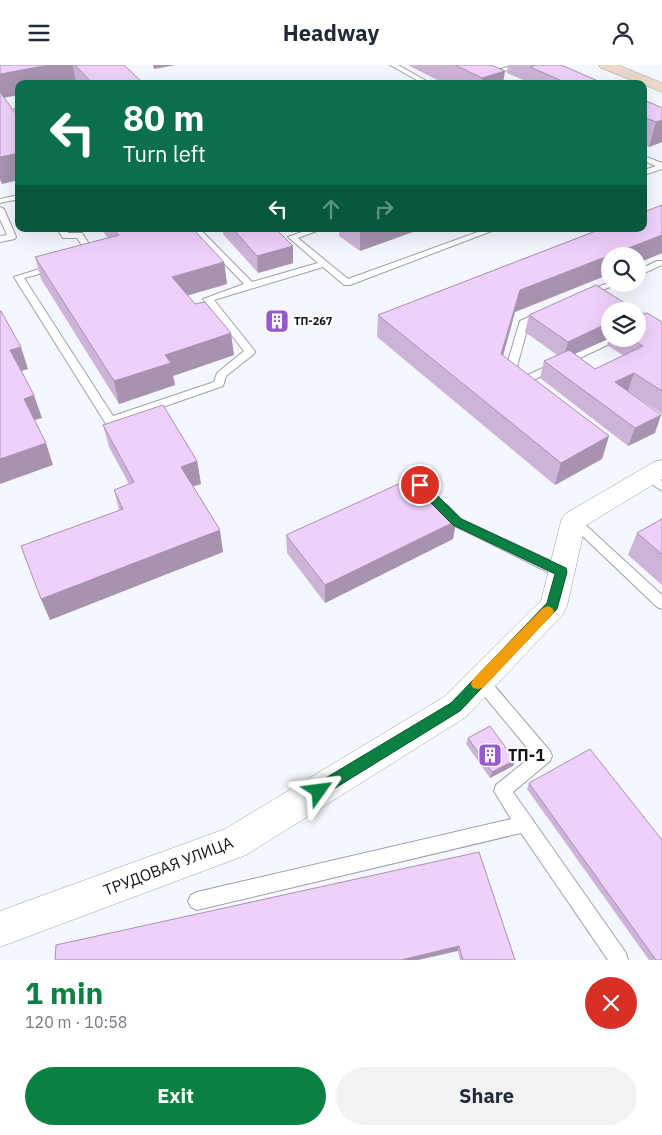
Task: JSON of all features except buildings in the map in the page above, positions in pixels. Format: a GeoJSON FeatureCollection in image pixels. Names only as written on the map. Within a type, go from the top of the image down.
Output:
{"type":"FeatureCollection","features":[{"type":"Feature","properties":{"kind":"main road"},"geometry":{"type":"LineString","coordinates":[[606,65],[643,80]]}},
{"type":"Feature","properties":{"kind":"main road"},"geometry":{"type":"LineString","coordinates":[[647,82],[662,88]]}},
{"type":"Feature","properties":{"kind":"street"},"geometry":{"type":"LineString","coordinates":[[574,521],[658,477]]}},
{"type":"Feature","properties":{"kind":"street","name":"ТРУДОВАЯ УЛИЦА"},"geometry":{"type":"LineString","coordinates":[[0,929],[234,843],[456,707],[553,606],[574,521]]}},
{"type":"Feature","properties":{"kind":"lane"},"geometry":{"type":"LineString","coordinates":[[393,65],[421,80]]}},
{"type":"Feature","properties":{"kind":"lane"},"geometry":{"type":"LineString","coordinates":[[476,77],[521,65]]}},
{"type":"Feature","properties":{"kind":"lane"},"geometry":{"type":"LineString","coordinates":[[647,160],[662,167]]}},
{"type":"Feature","properties":{"kind":"lane"},"geometry":{"type":"LineString","coordinates":[[647,172],[662,167]]}},
{"type":"Feature","properties":{"kind":"lane"},"geometry":{"type":"LineString","coordinates":[[0,201],[15,198]]}},
{"type":"Feature","properties":{"kind":"lane"},"geometry":{"type":"LineString","coordinates":[[0,209],[12,237],[0,239]]}},
{"type":"Feature","properties":{"kind":"lane"},"geometry":{"type":"LineString","coordinates":[[63,232],[66,236],[79,235],[94,256],[85,259]]}},
{"type":"Feature","properties":{"kind":"lane"},"geometry":{"type":"LineString","coordinates":[[198,232],[250,285]]}},
{"type":"Feature","properties":{"kind":"lane"},"geometry":{"type":"LineString","coordinates":[[308,232],[292,237],[347,283],[485,232]]}},
{"type":"Feature","properties":{"kind":"lane"},"geometry":{"type":"LineString","coordinates":[[646,269],[660,263]]}},
{"type":"Feature","properties":{"kind":"lane"},"geometry":{"type":"LineString","coordinates":[[66,264],[19,277],[110,421],[219,384],[221,375],[250,352],[208,299],[324,264]]}},
{"type":"Feature","properties":{"kind":"lane"},"geometry":{"type":"LineString","coordinates":[[601,288],[594,291],[612,298]]}},
{"type":"Feature","properties":{"kind":"lane"},"geometry":{"type":"LineString","coordinates":[[553,309],[525,321],[510,371],[527,384],[601,346]]}},
{"type":"Feature","properties":{"kind":"lane"},"geometry":{"type":"LineString","coordinates":[[646,324],[662,317]]}},
{"type":"Feature","properties":{"kind":"lane"},"geometry":{"type":"LineString","coordinates":[[646,319],[662,329]]}},
{"type":"Feature","properties":{"kind":"lane"},"geometry":{"type":"LineString","coordinates":[[433,497],[457,522],[561,572]]}},
{"type":"Feature","properties":{"kind":"lane"},"geometry":{"type":"LineString","coordinates":[[574,521],[662,603]]}},
{"type":"Feature","properties":{"kind":"lane"},"geometry":{"type":"LineString","coordinates":[[481,681],[544,756],[502,791],[619,960]]}},
{"type":"Feature","properties":{"kind":"lane"},"geometry":{"type":"LineString","coordinates":[[197,901],[525,824]]}},
{"type":"Feature","properties":{"kind":"path"},"geometry":{"type":"LineString","coordinates":[[3,111],[15,108]]}},
{"type":"Feature","properties":{"kind":"path"},"geometry":{"type":"LineString","coordinates":[[11,109],[15,115]]}},
{"type":"Feature","properties":{"kind":"slow traffic"},"geometry":{"type":"LineString","coordinates":[[478,684],[548,611]]}},
{"type":"Feature","properties":{"kind":"place","name":"ТП-267"},"geometry":{"type":"Point","coordinates":[277,321]}},
{"type":"Feature","properties":{"kind":"place","name":"ТП-1"},"geometry":{"type":"Point","coordinates":[490,755]}},
{"type":"Feature","properties":{"kind":"route"},"geometry":{"type":"LineString","coordinates":[[319,791],[456,707],[553,606],[561,572],[457,522],[420,485]]}}]}
